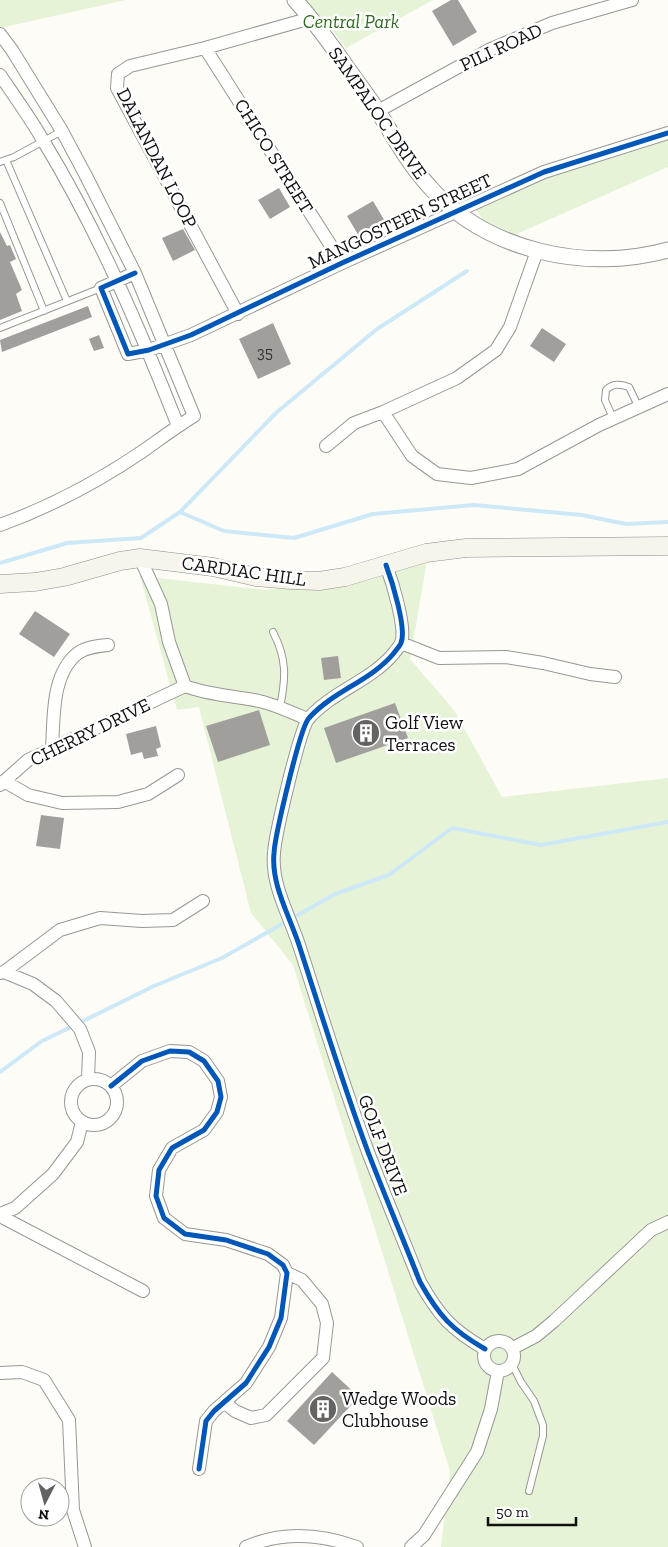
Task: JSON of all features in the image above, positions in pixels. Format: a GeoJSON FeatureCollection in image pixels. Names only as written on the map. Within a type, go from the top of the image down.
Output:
{"type":"FeatureCollection","features":[{"type":"Feature","properties":{"kind":"main road","name":"CARDIAC HILL"},"geometry":{"type":"LineString","coordinates":[[0,584],[64,578],[120,560],[140,558],[213,567],[256,577],[319,581],[345,577],[426,553],[466,548],[668,546]]}},
{"type":"Feature","properties":{"kind":"street","name":"SAMPALOC DRIVE"},"geometry":{"type":"LineString","coordinates":[[295,0],[311,18],[378,111],[406,157],[428,186],[456,212],[482,230],[537,251],[562,256],[594,259],[629,258],[668,250]]}},
{"type":"Feature","properties":{"kind":"street","name":"PILI ROAD"},"geometry":{"type":"LineString","coordinates":[[378,111],[491,49],[552,24],[632,0]]}},
{"type":"Feature","properties":{"kind":"street","name":"DALANDAN LOOP"},"geometry":{"type":"LineString","coordinates":[[238,314],[117,88],[118,74],[130,66],[205,48],[311,18]]}},
{"type":"Feature","properties":{"kind":"street"},"geometry":{"type":"LineString","coordinates":[[0,34],[62,131],[135,274],[194,416],[142,452],[81,488],[33,513],[0,525]]}},
{"type":"Feature","properties":{"kind":"street","name":"CHICO STREET"},"geometry":{"type":"LineString","coordinates":[[205,48],[342,264]]}},
{"type":"Feature","properties":{"kind":"street"},"geometry":{"type":"LineString","coordinates":[[0,75],[44,141],[68,183],[148,350],[178,426]]}},
{"type":"Feature","properties":{"kind":"street","name":"MANGOSTEEN STREET"},"geometry":{"type":"LineString","coordinates":[[148,350],[191,335],[238,314],[342,264],[544,172],[668,133]]}},
{"type":"Feature","properties":{"kind":"street"},"geometry":{"type":"LineString","coordinates":[[326,446],[354,423],[383,412],[457,378],[496,350],[510,327],[537,251]]}},
{"type":"Feature","properties":{"kind":"street"},"geometry":{"type":"LineString","coordinates":[[135,274],[101,288],[128,354],[148,350]]}},
{"type":"Feature","properties":{"kind":"street"},"geometry":{"type":"LineString","coordinates":[[383,412],[412,456],[436,474],[471,478],[518,469],[614,418],[668,394]]}},
{"type":"Feature","properties":{"kind":"street"},"geometry":{"type":"LineString","coordinates":[[140,558],[161,604],[169,642],[185,686],[196,690],[260,701],[280,707],[307,719],[325,704],[387,661],[401,643],[401,624],[394,589],[386,566]]}},
{"type":"Feature","properties":{"kind":"street"},"geometry":{"type":"LineString","coordinates":[[401,643],[440,658],[506,657],[590,674],[615,677]]}},
{"type":"Feature","properties":{"kind":"street"},"geometry":{"type":"LineString","coordinates":[[52,748],[54,708],[65,667],[78,654],[89,648],[108,644]]}},
{"type":"Feature","properties":{"kind":"street","name":"CHERRY DRIVE"},"geometry":{"type":"LineString","coordinates":[[2,783],[28,760],[185,686]]}},
{"type":"Feature","properties":{"kind":"street","name":"GOLF DRIVE"},"geometry":{"type":"LineString","coordinates":[[307,719],[300,739],[274,852],[274,875],[293,926],[337,1065],[368,1151],[420,1282],[443,1317],[462,1336],[485,1349]]}},
{"type":"Feature","properties":{"kind":"street"},"geometry":{"type":"LineString","coordinates":[[2,783],[28,795],[62,803],[118,802],[148,794],[178,775]]}},
{"type":"Feature","properties":{"kind":"street"},"geometry":{"type":"LineString","coordinates":[[2,972],[60,930],[100,918],[173,920],[203,901]]}},
{"type":"Feature","properties":{"kind":"street"},"geometry":{"type":"LineString","coordinates":[[2,972],[33,984],[56,1001],[80,1029],[89,1052],[88,1079]]}},
{"type":"Feature","properties":{"kind":"street"},"geometry":{"type":"LineString","coordinates":[[111,1086],[142,1061],[170,1051],[189,1052],[204,1061],[218,1081],[221,1097],[217,1112],[204,1130],[172,1148],[159,1170],[156,1196],[164,1218],[184,1234],[226,1240],[268,1254],[284,1265],[287,1273],[281,1318],[269,1347],[246,1382],[206,1421],[199,1469]]}},
{"type":"Feature","properties":{"kind":"street"},"geometry":{"type":"LineString","coordinates":[[88,1079],[96,1079],[104,1081],[111,1086],[116,1094],[117,1103],[115,1112],[109,1120],[101,1124],[91,1125],[82,1122],[75,1115],[71,1106],[71,1096],[80,1083],[88,1079]]}},
{"type":"Feature","properties":{"kind":"street"},"geometry":{"type":"LineString","coordinates":[[0,1215],[15,1208],[53,1174],[77,1142],[82,1122]]}},
{"type":"Feature","properties":{"kind":"street"},"geometry":{"type":"LineString","coordinates":[[0,1215],[144,1291]]}},
{"type":"Feature","properties":{"kind":"street"},"geometry":{"type":"LineString","coordinates":[[513,1348],[536,1336],[554,1322],[651,1230],[668,1222]]}},
{"type":"Feature","properties":{"kind":"street"},"geometry":{"type":"LineString","coordinates":[[224,1402],[235,1411],[251,1418],[266,1416],[323,1358],[326,1323],[322,1304],[302,1280],[287,1273]]}},
{"type":"Feature","properties":{"kind":"street"},"geometry":{"type":"LineString","coordinates":[[499,1340],[513,1348],[515,1359],[509,1368],[498,1371],[489,1368],[486,1364],[484,1359],[485,1349],[488,1345],[499,1340]]}},
{"type":"Feature","properties":{"kind":"street"},"geometry":{"type":"LineString","coordinates":[[411,1547],[428,1529],[477,1452],[491,1409],[498,1371]]}},
{"type":"Feature","properties":{"kind":"street"},"geometry":{"type":"LineString","coordinates":[[0,1373],[22,1372],[44,1380],[69,1420],[73,1510],[85,1547]]}},
{"type":"Feature","properties":{"kind":"street"},"geometry":{"type":"LineString","coordinates":[[246,1547],[274,1538],[309,1536],[357,1547]]}},
{"type":"Feature","properties":{"kind":"lane"},"geometry":{"type":"LineString","coordinates":[[62,131],[3,161],[67,301]]}},
{"type":"Feature","properties":{"kind":"lane"},"geometry":{"type":"LineString","coordinates":[[0,203],[44,311]]}},
{"type":"Feature","properties":{"kind":"lane"},"geometry":{"type":"LineString","coordinates":[[0,328],[101,288]]}},
{"type":"Feature","properties":{"kind":"lane"},"geometry":{"type":"LineString","coordinates":[[614,418],[605,400],[606,390],[610,386],[620,384],[629,387],[639,408]]}},
{"type":"Feature","properties":{"kind":"lane"},"geometry":{"type":"LineString","coordinates":[[273,632],[280,644],[284,663],[284,683],[280,707]]}},
{"type":"Feature","properties":{"kind":"lane"},"geometry":{"type":"LineString","coordinates":[[512,1364],[521,1382],[534,1400],[543,1425],[543,1436],[529,1491]]}},
{"type":"Feature","properties":{"kind":"green space"},"geometry":{"type":"Polygon","coordinates":[[[0,0],[126,0],[0,28],[0,0]]]}},
{"type":"Feature","properties":{"kind":"green space","name":"Central Park"},"geometry":{"type":"Polygon","coordinates":[[[304,0],[433,0],[346,48],[328,25],[304,0]]]}},
{"type":"Feature","properties":{"kind":"green space"},"geometry":{"type":"Polygon","coordinates":[[[668,137],[668,167],[510,237],[486,226],[475,207],[545,174],[668,137]]]}},
{"type":"Feature","properties":{"kind":"green space"},"geometry":{"type":"Polygon","coordinates":[[[427,561],[410,659],[454,710],[502,797],[668,778],[668,1547],[441,1547],[450,1471],[293,965],[251,913],[199,707],[177,710],[140,576],[265,590],[366,581],[427,561]]]}},
{"type":"Feature","properties":{"kind":"building"},"geometry":{"type":"Polygon","coordinates":[[[451,0],[458,0],[477,32],[453,46],[432,11],[451,0]]]}},
{"type":"Feature","properties":{"kind":"building"},"geometry":{"type":"Polygon","coordinates":[[[279,188],[290,207],[270,219],[258,200],[279,188]]]}},
{"type":"Feature","properties":{"kind":"building"},"geometry":{"type":"Polygon","coordinates":[[[373,201],[386,223],[360,238],[347,216],[373,201]]]}},
{"type":"Feature","properties":{"kind":"building"},"geometry":{"type":"Polygon","coordinates":[[[183,229],[195,250],[173,261],[162,238],[183,229]]]}},
{"type":"Feature","properties":{"kind":"building"},"geometry":{"type":"Polygon","coordinates":[[[0,232],[7,246],[10,245],[16,259],[10,262],[22,290],[16,294],[22,311],[0,320],[0,232]]]}},
{"type":"Feature","properties":{"kind":"building"},"geometry":{"type":"Polygon","coordinates":[[[88,306],[92,317],[2,352],[0,340],[88,306]]]}},
{"type":"Feature","properties":{"kind":"building"},"geometry":{"type":"Polygon","coordinates":[[[273,323],[291,364],[258,379],[239,339],[273,323]]]}},
{"type":"Feature","properties":{"kind":"building"},"geometry":{"type":"Polygon","coordinates":[[[542,328],[566,344],[554,362],[530,346],[542,328]]]}},
{"type":"Feature","properties":{"kind":"building"},"geometry":{"type":"Polygon","coordinates":[[[99,335],[104,348],[94,351],[89,339],[99,335]]]}},
{"type":"Feature","properties":{"kind":"building"},"geometry":{"type":"Polygon","coordinates":[[[35,611],[70,634],[54,657],[19,634],[35,611]]]}},
{"type":"Feature","properties":{"kind":"building"},"geometry":{"type":"Polygon","coordinates":[[[338,656],[341,678],[324,680],[321,658],[338,656]]]}},
{"type":"Feature","properties":{"kind":"building","name":"Golf View Terraces"},"geometry":{"type":"Polygon","coordinates":[[[395,703],[408,738],[336,763],[324,728],[395,703]]]}},
{"type":"Feature","properties":{"kind":"building"},"geometry":{"type":"Polygon","coordinates":[[[259,710],[270,745],[218,762],[206,726],[259,710]]]}},
{"type":"Feature","properties":{"kind":"building"},"geometry":{"type":"Polygon","coordinates":[[[156,726],[161,747],[156,749],[158,756],[144,759],[142,752],[131,755],[126,734],[156,726]]]}},
{"type":"Feature","properties":{"kind":"building"},"geometry":{"type":"Polygon","coordinates":[[[41,815],[64,818],[60,849],[36,846],[41,815]]]}},
{"type":"Feature","properties":{"kind":"building","name":"Wedge Woods Clubhouse"},"geometry":{"type":"Polygon","coordinates":[[[332,1372],[359,1397],[314,1445],[287,1421],[332,1372]]]}},
{"type":"Feature","properties":{"kind":"waterway"},"geometry":{"type":"LineString","coordinates":[[0,563],[67,543],[141,538],[180,512],[277,412],[377,329],[467,271]]}},
{"type":"Feature","properties":{"kind":"waterway"},"geometry":{"type":"LineString","coordinates":[[180,512],[224,531],[294,538],[373,514],[474,505],[582,515],[626,524],[668,522]]}},
{"type":"Feature","properties":{"kind":"waterway"},"geometry":{"type":"LineString","coordinates":[[79,1023],[154,986],[222,958],[335,894],[389,875],[452,828],[541,845],[668,822]]}},
{"type":"Feature","properties":{"kind":"waterway"},"geometry":{"type":"LineString","coordinates":[[0,1072],[42,1041],[73,1026]]}},
{"type":"Feature","properties":{"kind":"cycle path"},"geometry":{"type":"LineString","coordinates":[[135,273],[101,288],[128,354],[149,350],[191,335],[342,263],[544,172],[668,133]]}},
{"type":"Feature","properties":{"kind":"cycle path"},"geometry":{"type":"LineString","coordinates":[[386,565],[400,616],[402,627],[401,643],[385,663],[329,700],[309,718],[300,740],[283,805],[275,843],[275,877],[359,1127],[420,1282],[447,1321],[485,1349]]}},
{"type":"Feature","properties":{"kind":"cycle path"},"geometry":{"type":"LineString","coordinates":[[111,1086],[142,1061],[170,1051],[189,1052],[204,1061],[218,1081],[221,1097],[217,1112],[204,1130],[172,1148],[159,1170],[156,1196],[164,1218],[185,1234],[226,1240],[268,1254],[283,1265],[287,1273],[281,1318],[269,1347],[246,1383],[214,1411],[206,1421],[199,1469]]}},
{"type":"Feature","properties":{"kind":"place","name":"Golf View Terraces"},"geometry":{"type":"Point","coordinates":[366,733]}},
{"type":"Feature","properties":{"kind":"place","name":"Wedge Woods Clubhouse"},"geometry":{"type":"Point","coordinates":[323,1409]}}]}
